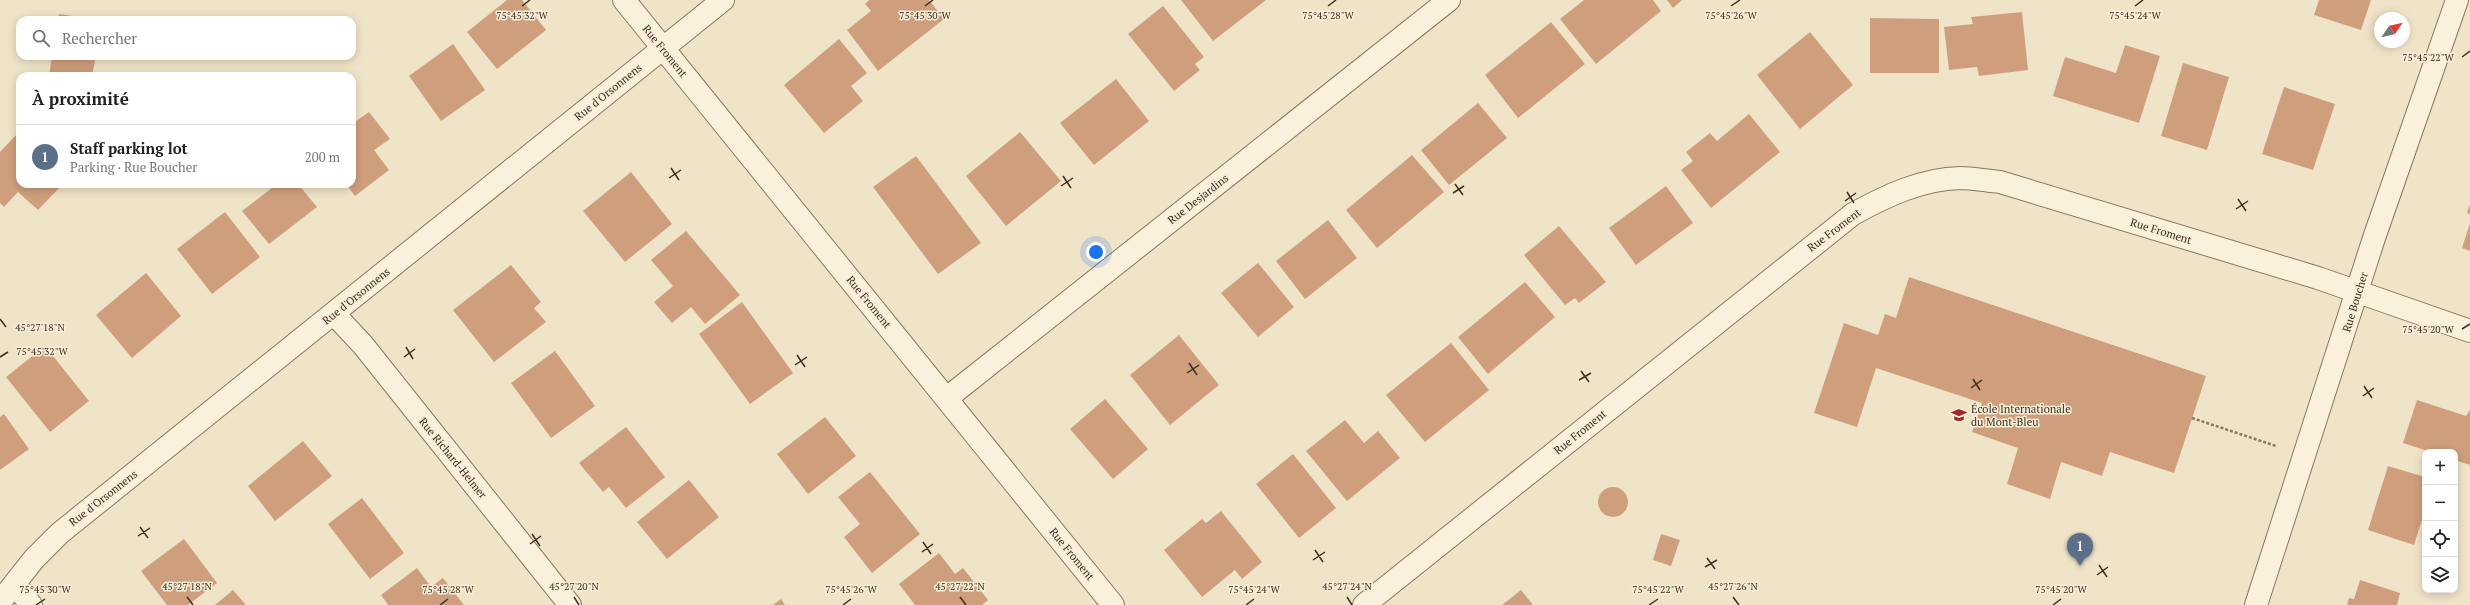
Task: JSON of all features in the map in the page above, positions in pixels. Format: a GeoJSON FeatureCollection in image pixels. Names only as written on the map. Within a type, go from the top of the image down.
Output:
{"type":"FeatureCollection","features":[{"type":"Feature","properties":{"kind":"street","name":"Rue Froment"},"geometry":{"type":"LineString","coordinates":[[624,0],[948,398],[1113,605]]}},
{"type":"Feature","properties":{"kind":"street","name":"Rue d'Orsonnens"},"geometry":{"type":"LineString","coordinates":[[0,602],[34,559],[60,533],[723,0]]}},
{"type":"Feature","properties":{"kind":"street","name":"Rue Desjardins"},"geometry":{"type":"LineString","coordinates":[[948,398],[1448,0]]}},
{"type":"Feature","properties":{"kind":"street","name":"Rue Boucher"},"geometry":{"type":"LineString","coordinates":[[2256,605],[2358,291],[2457,0]]}},
{"type":"Feature","properties":{"kind":"street","name":"Rue Froment"},"geometry":{"type":"LineString","coordinates":[[1364,605],[1853,214],[1889,195],[1922,184],[1960,178],[2000,182],[2358,291],[2470,331]]}},
{"type":"Feature","properties":{"kind":"street","name":"Rue Richard-Helmer"},"geometry":{"type":"LineString","coordinates":[[334,314],[363,345],[570,605]]}},
{"type":"Feature","properties":{"kind":"street"},"geometry":{"type":"LineString","coordinates":[[15,584],[31,605]]}},
{"type":"Feature","properties":{"kind":"path"},"geometry":{"type":"LineString","coordinates":[[2192,418],[2305,455]]}},
{"type":"Feature","properties":{"kind":"building"},"geometry":{"type":"Polygon","coordinates":[[[507,0],[522,0],[546,30],[497,69],[467,32],[507,0]]]}},
{"type":"Feature","properties":{"kind":"building"},"geometry":{"type":"Polygon","coordinates":[[[869,0],[929,0],[944,19],[878,71],[847,30],[871,11],[865,4],[869,0]]]}},
{"type":"Feature","properties":{"kind":"building"},"geometry":{"type":"Polygon","coordinates":[[[1181,0],[1266,0],[1213,41],[1181,0]]]}},
{"type":"Feature","properties":{"kind":"building"},"geometry":{"type":"Polygon","coordinates":[[[1584,0],[1653,0],[1661,11],[1596,64],[1560,19],[1584,0]]]}},
{"type":"Feature","properties":{"kind":"building"},"geometry":{"type":"Polygon","coordinates":[[[1667,0],[1682,0],[1673,8],[1667,0]]]}},
{"type":"Feature","properties":{"kind":"building"},"geometry":{"type":"Polygon","coordinates":[[[2319,0],[2371,0],[2361,30],[2314,15],[2319,0]]]}},
{"type":"Feature","properties":{"kind":"building"},"geometry":{"type":"Polygon","coordinates":[[[1163,6],[1204,57],[1195,64],[1200,70],[1174,91],[1128,34],[1163,6]]]}},
{"type":"Feature","properties":{"kind":"building"},"geometry":{"type":"Polygon","coordinates":[[[2022,12],[2028,70],[1979,76],[1977,67],[1949,70],[1944,27],[1973,24],[1971,17],[2022,12]]]}},
{"type":"Feature","properties":{"kind":"building"},"geometry":{"type":"Polygon","coordinates":[[[59,14],[72,16],[59,16],[59,14]]]}},
{"type":"Feature","properties":{"kind":"building"},"geometry":{"type":"Polygon","coordinates":[[[1870,18],[1939,19],[1939,73],[1870,73],[1870,18]]]}},
{"type":"Feature","properties":{"kind":"building"},"geometry":{"type":"Polygon","coordinates":[[[1551,22],[1585,64],[1518,118],[1485,75],[1551,22]]]}},
{"type":"Feature","properties":{"kind":"building"},"geometry":{"type":"Polygon","coordinates":[[[1810,32],[1853,85],[1800,129],[1757,75],[1810,32]]]}},
{"type":"Feature","properties":{"kind":"building"},"geometry":{"type":"Polygon","coordinates":[[[839,39],[867,73],[851,86],[863,101],[824,133],[784,85],[839,39]]]}},
{"type":"Feature","properties":{"kind":"building"},"geometry":{"type":"Polygon","coordinates":[[[453,44],[485,90],[441,121],[409,76],[453,44]]]}},
{"type":"Feature","properties":{"kind":"building"},"geometry":{"type":"Polygon","coordinates":[[[2125,45],[2160,56],[2139,123],[2053,96],[2065,57],[2116,73],[2125,45]]]}},
{"type":"Feature","properties":{"kind":"building"},"geometry":{"type":"Polygon","coordinates":[[[51,60],[95,60],[93,72],[50,72],[51,60]]]}},
{"type":"Feature","properties":{"kind":"building"},"geometry":{"type":"Polygon","coordinates":[[[2183,63],[2229,77],[2207,150],[2161,136],[2183,63]]]}},
{"type":"Feature","properties":{"kind":"building"},"geometry":{"type":"Polygon","coordinates":[[[1116,79],[1149,121],[1094,165],[1060,123],[1116,79]]]}},
{"type":"Feature","properties":{"kind":"building"},"geometry":{"type":"Polygon","coordinates":[[[2284,87],[2335,104],[2313,170],[2262,154],[2284,87]]]}},
{"type":"Feature","properties":{"kind":"building"},"geometry":{"type":"Polygon","coordinates":[[[1478,103],[1507,138],[1449,185],[1421,150],[1478,103]]]}},
{"type":"Feature","properties":{"kind":"building"},"geometry":{"type":"Polygon","coordinates":[[[369,112],[390,139],[374,150],[389,170],[355,196],[349,188],[356,188],[356,121],[369,112]]]}},
{"type":"Feature","properties":{"kind":"building"},"geometry":{"type":"Polygon","coordinates":[[[1749,114],[1780,152],[1711,208],[1681,170],[1693,161],[1686,152],[1710,133],[1717,141],[1749,114]]]}},
{"type":"Feature","properties":{"kind":"building"},"geometry":{"type":"Polygon","coordinates":[[[1020,132],[1061,181],[1006,226],[966,176],[1020,132]]]}},
{"type":"Feature","properties":{"kind":"building"},"geometry":{"type":"Polygon","coordinates":[[[16,135],[16,188],[59,188],[38,210],[18,192],[4,207],[0,203],[0,152],[16,135]]]}},
{"type":"Feature","properties":{"kind":"building"},"geometry":{"type":"Polygon","coordinates":[[[1412,155],[1444,192],[1377,248],[1346,210],[1412,155]]]}},
{"type":"Feature","properties":{"kind":"building"},"geometry":{"type":"Polygon","coordinates":[[[916,156],[981,243],[938,274],[873,187],[916,156]]]}},
{"type":"Feature","properties":{"kind":"building"},"geometry":{"type":"Polygon","coordinates":[[[631,172],[672,224],[625,262],[583,211],[631,172]]]}},
{"type":"Feature","properties":{"kind":"building"},"geometry":{"type":"Polygon","coordinates":[[[1666,186],[1693,223],[1636,265],[1609,228],[1666,186]]]}},
{"type":"Feature","properties":{"kind":"building"},"geometry":{"type":"Polygon","coordinates":[[[272,188],[301,188],[317,207],[269,244],[242,211],[272,188]]]}},
{"type":"Feature","properties":{"kind":"building"},"geometry":{"type":"Polygon","coordinates":[[[2470,204],[2470,214],[2467,213],[2470,204]]]}},
{"type":"Feature","properties":{"kind":"building"},"geometry":{"type":"Polygon","coordinates":[[[225,212],[260,257],[212,294],[177,249],[225,212]]]}},
{"type":"Feature","properties":{"kind":"building"},"geometry":{"type":"Polygon","coordinates":[[[1328,220],[1357,258],[1305,299],[1276,261],[1328,220]]]}},
{"type":"Feature","properties":{"kind":"building"},"geometry":{"type":"Polygon","coordinates":[[[2470,223],[2470,251],[2462,248],[2470,223]]]}},
{"type":"Feature","properties":{"kind":"building"},"geometry":{"type":"Polygon","coordinates":[[[1559,226],[1606,282],[1579,303],[1575,298],[1565,305],[1524,255],[1559,226]]]}},
{"type":"Feature","properties":{"kind":"building"},"geometry":{"type":"Polygon","coordinates":[[[686,231],[740,295],[705,324],[691,307],[672,323],[654,302],[673,286],[651,260],[686,231]]]}},
{"type":"Feature","properties":{"kind":"building"},"geometry":{"type":"Polygon","coordinates":[[[1258,263],[1294,307],[1258,337],[1221,293],[1258,263]]]}},
{"type":"Feature","properties":{"kind":"building"},"geometry":{"type":"Polygon","coordinates":[[[511,265],[541,302],[534,308],[546,322],[494,362],[453,310],[511,265]]]}},
{"type":"Feature","properties":{"kind":"building"},"geometry":{"type":"Polygon","coordinates":[[[146,273],[181,316],[132,358],[96,315],[146,273]]]}},
{"type":"Feature","properties":{"kind":"building"},"geometry":{"type":"Polygon","coordinates":[[[1909,277],[2206,376],[2174,473],[2110,452],[2102,476],[2061,462],[2050,499],[2007,484],[2018,448],[1972,432],[1982,403],[1876,368],[1857,427],[1814,413],[1844,323],[1878,335],[1885,314],[1896,318],[1909,277]]]}},
{"type":"Feature","properties":{"kind":"building"},"geometry":{"type":"Polygon","coordinates":[[[1525,282],[1555,317],[1488,374],[1458,337],[1525,282]]]}},
{"type":"Feature","properties":{"kind":"building"},"geometry":{"type":"Polygon","coordinates":[[[742,302],[793,373],[750,404],[699,334],[742,302]]]}},
{"type":"Feature","properties":{"kind":"building"},"geometry":{"type":"Polygon","coordinates":[[[1179,335],[1219,385],[1170,425],[1130,375],[1179,335]]]}},
{"type":"Feature","properties":{"kind":"building"},"geometry":{"type":"Polygon","coordinates":[[[1451,343],[1489,390],[1425,442],[1386,395],[1451,343]]]}},
{"type":"Feature","properties":{"kind":"building"},"geometry":{"type":"Polygon","coordinates":[[[45,346],[89,401],[50,432],[6,377],[45,346]]]}},
{"type":"Feature","properties":{"kind":"building"},"geometry":{"type":"Polygon","coordinates":[[[555,351],[595,406],[551,438],[511,383],[555,351]]]}},
{"type":"Feature","properties":{"kind":"building"},"geometry":{"type":"Polygon","coordinates":[[[1105,399],[1148,449],[1113,479],[1070,429],[1105,399]]]}},
{"type":"Feature","properties":{"kind":"building"},"geometry":{"type":"Polygon","coordinates":[[[2417,400],[2466,416],[2470,410],[2470,465],[2458,461],[2458,449],[2422,449],[2403,443],[2417,400]]]}},
{"type":"Feature","properties":{"kind":"building"},"geometry":{"type":"Polygon","coordinates":[[[4,414],[29,449],[0,470],[0,417],[4,414]]]}},
{"type":"Feature","properties":{"kind":"building"},"geometry":{"type":"Polygon","coordinates":[[[825,417],[856,456],[808,494],[777,454],[825,417]]]}},
{"type":"Feature","properties":{"kind":"building"},"geometry":{"type":"Polygon","coordinates":[[[1345,420],[1364,443],[1378,431],[1400,458],[1347,501],[1306,451],[1345,420]]]}},
{"type":"Feature","properties":{"kind":"building"},"geometry":{"type":"Polygon","coordinates":[[[626,427],[665,477],[626,508],[609,487],[603,492],[579,463],[626,427]]]}},
{"type":"Feature","properties":{"kind":"building"},"geometry":{"type":"Polygon","coordinates":[[[303,441],[332,476],[275,521],[248,486],[303,441]]]}},
{"type":"Feature","properties":{"kind":"building"},"geometry":{"type":"Polygon","coordinates":[[[1293,454],[1336,508],[1299,538],[1256,484],[1293,454]]]}},
{"type":"Feature","properties":{"kind":"building"},"geometry":{"type":"Polygon","coordinates":[[[2388,466],[2422,476],[2422,520],[2414,545],[2368,530],[2388,466]]]}},
{"type":"Feature","properties":{"kind":"building"},"geometry":{"type":"Polygon","coordinates":[[[870,472],[920,534],[872,573],[844,537],[860,524],[838,497],[870,472]]]}},
{"type":"Feature","properties":{"kind":"building"},"geometry":{"type":"Polygon","coordinates":[[[689,480],[719,517],[667,559],[637,522],[689,480]]]}},
{"type":"Feature","properties":{"kind":"building"},"geometry":{"type":"Polygon","coordinates":[[[1613,487],[1619,488],[1627,496],[1627,508],[1619,516],[1613,517],[1607,516],[1599,508],[1598,502],[1599,496],[1607,488],[1613,487]]]}},
{"type":"Feature","properties":{"kind":"building"},"geometry":{"type":"Polygon","coordinates":[[[362,498],[404,553],[370,579],[328,524],[362,498]]]}},
{"type":"Feature","properties":{"kind":"building"},"geometry":{"type":"Polygon","coordinates":[[[1221,511],[1262,562],[1242,579],[1235,570],[1202,597],[1164,550],[1202,519],[1206,523],[1221,511]]]}},
{"type":"Feature","properties":{"kind":"building"},"geometry":{"type":"Polygon","coordinates":[[[1661,534],[1680,540],[1671,566],[1653,560],[1661,534]]]}},
{"type":"Feature","properties":{"kind":"building"},"geometry":{"type":"Polygon","coordinates":[[[184,539],[217,583],[188,605],[167,605],[141,571],[184,539]]]}},
{"type":"Feature","properties":{"kind":"building"},"geometry":{"type":"Polygon","coordinates":[[[939,553],[955,574],[963,568],[988,600],[982,605],[915,605],[899,584],[939,553]]]}},
{"type":"Feature","properties":{"kind":"building"},"geometry":{"type":"Polygon","coordinates":[[[417,568],[431,587],[443,578],[464,605],[388,605],[381,595],[417,568]]]}},
{"type":"Feature","properties":{"kind":"building"},"geometry":{"type":"Polygon","coordinates":[[[2360,580],[2400,593],[2397,605],[2347,605],[2349,598],[2354,599],[2360,580]]]}},
{"type":"Feature","properties":{"kind":"building"},"geometry":{"type":"Polygon","coordinates":[[[233,590],[246,605],[215,605],[233,590]]]}},
{"type":"Feature","properties":{"kind":"building"},"geometry":{"type":"Polygon","coordinates":[[[1521,590],[1533,605],[1502,605],[1521,590]]]}},
{"type":"Feature","properties":{"kind":"building"},"geometry":{"type":"Polygon","coordinates":[[[781,599],[785,605],[773,605],[781,599]]]}},
{"type":"Feature","properties":{"kind":"place","name":"École Internationale du Mont-Bleu"},"geometry":{"type":"Point","coordinates":[1959,415]}},
{"type":"Feature","properties":{"kind":"place","name":"Staff parking lot"},"geometry":{"type":"Point","coordinates":[2080,566]}}]}
